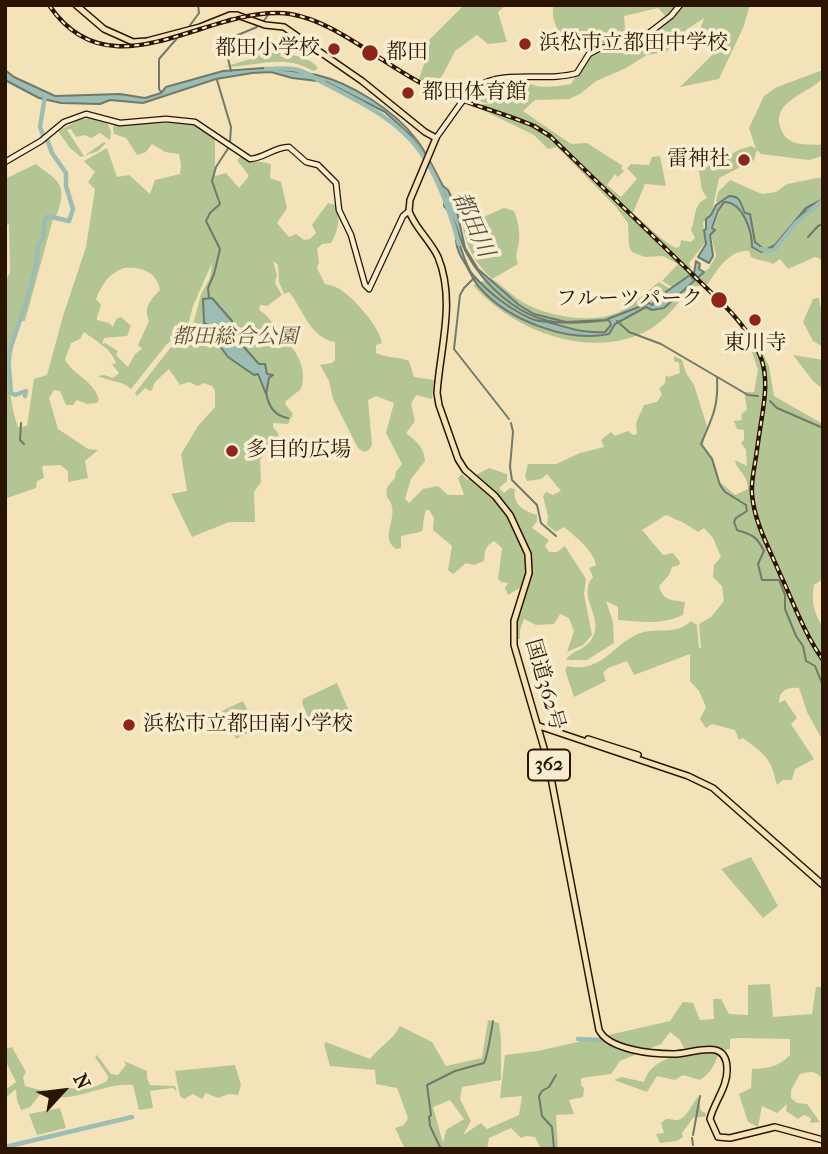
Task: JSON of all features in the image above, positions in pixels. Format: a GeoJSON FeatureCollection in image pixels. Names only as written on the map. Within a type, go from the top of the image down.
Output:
{"type":"FeatureCollection","features":[{"type":"Feature","properties":{"kind":"highway"},"geometry":{"type":"LineString","coordinates":[[76,5],[104,29],[133,42],[189,30],[230,15],[265,26],[285,27],[436,138],[410,200],[409,211]]}},
{"type":"Feature","properties":{"kind":"highway","name":"国道362号"},"geometry":{"type":"LineString","coordinates":[[409,211],[432,245],[442,267],[446,286],[447,312],[437,393],[443,418],[458,459],[465,470],[495,496],[510,514],[528,554],[529,573],[516,613],[513,633],[517,656],[548,762],[601,1035],[611,1044],[632,1049],[674,1054],[706,1048],[719,1051],[725,1060],[727,1071],[725,1083],[710,1119],[718,1137],[730,1138],[775,1127],[823,1140]]}},
{"type":"Feature","properties":{"kind":"highway","name":"362"},"geometry":{"type":"LineString","coordinates":[[538,724],[703,779],[724,792],[823,883]]}},
{"type":"Feature","properties":{"kind":"main road"},"geometry":{"type":"LineString","coordinates":[[436,138],[473,89],[491,81],[524,76],[554,78],[577,73],[589,54],[600,48],[617,47],[626,39],[649,33],[671,16],[680,5]]}},
{"type":"Feature","properties":{"kind":"main road"},"geometry":{"type":"LineString","coordinates":[[5,162],[32,148],[64,122],[86,114],[120,123],[166,119],[191,121],[201,124],[245,158],[252,159],[277,148],[289,147],[306,162],[318,165],[332,177],[338,190],[338,210],[351,235],[365,285],[369,289],[402,216],[409,211]]}},
{"type":"Feature","properties":{"kind":"green space"},"geometry":{"type":"Polygon","coordinates":[[[464,5],[506,5],[498,12],[507,42],[488,44],[477,35],[455,51],[436,88],[419,79],[426,58],[420,49],[464,5]]]}},
{"type":"Feature","properties":{"kind":"green space"},"geometry":{"type":"Polygon","coordinates":[[[554,5],[750,5],[743,28],[719,79],[680,87],[715,52],[696,42],[704,18],[686,30],[666,52],[647,55],[596,81],[569,99],[535,100],[523,111],[571,144],[587,143],[623,166],[621,168],[624,171],[618,177],[615,174],[607,185],[621,197],[637,179],[627,168],[631,164],[649,165],[652,157],[660,156],[666,186],[645,184],[633,213],[673,246],[677,248],[681,240],[691,242],[695,238],[691,230],[696,211],[699,204],[707,198],[702,190],[699,171],[739,150],[751,146],[756,149],[749,128],[764,96],[777,87],[823,70],[823,78],[786,105],[779,119],[787,139],[796,143],[823,143],[823,156],[809,160],[761,154],[757,150],[754,160],[719,178],[712,212],[703,223],[705,243],[689,263],[689,275],[672,287],[662,281],[678,264],[663,256],[645,257],[632,252],[629,246],[628,223],[616,207],[557,147],[548,149],[534,135],[480,109],[483,104],[490,104],[470,99],[486,86],[507,79],[521,80],[541,87],[571,84],[589,54],[620,48],[631,39],[641,39],[670,21],[658,8],[624,16],[626,39],[586,51],[574,30],[562,38],[553,18],[554,5]]]}},
{"type":"Feature","properties":{"kind":"green space"},"geometry":{"type":"Polygon","coordinates":[[[259,51],[301,57],[318,69],[313,71],[280,62],[224,67],[258,57],[259,51]]]}},
{"type":"Feature","properties":{"kind":"green space"},"geometry":{"type":"Polygon","coordinates":[[[89,118],[108,124],[110,140],[100,133],[91,138],[85,135],[76,137],[71,129],[67,130],[84,156],[81,157],[70,148],[58,131],[89,118]]]}},
{"type":"Feature","properties":{"kind":"green space","name":"都田総合公園"},"geometry":{"type":"Polygon","coordinates":[[[115,123],[192,123],[215,137],[215,176],[226,173],[239,188],[249,176],[237,160],[240,157],[271,164],[270,178],[281,182],[287,208],[277,223],[289,237],[296,234],[304,240],[310,239],[316,233],[312,225],[328,203],[336,205],[338,224],[335,234],[331,243],[322,244],[317,249],[317,268],[325,284],[347,294],[372,322],[382,343],[376,345],[376,353],[409,361],[414,377],[434,380],[432,399],[416,395],[411,404],[415,421],[406,433],[417,442],[425,461],[411,479],[405,499],[409,503],[423,489],[438,486],[448,495],[464,495],[458,478],[462,474],[467,480],[489,468],[507,474],[507,481],[499,488],[504,493],[510,488],[515,489],[517,503],[537,515],[537,521],[532,528],[549,540],[545,546],[549,552],[557,552],[565,546],[586,579],[584,594],[592,635],[583,645],[567,652],[574,631],[569,618],[560,614],[554,624],[536,625],[524,619],[520,639],[516,639],[516,622],[525,595],[521,587],[508,595],[505,588],[508,583],[498,579],[502,548],[494,541],[486,549],[484,561],[474,565],[466,563],[453,574],[448,570],[452,546],[433,530],[434,518],[429,510],[426,510],[421,532],[401,536],[401,548],[396,549],[391,544],[389,532],[392,511],[387,491],[402,464],[386,433],[394,403],[376,396],[368,400],[372,445],[364,452],[358,448],[333,399],[329,381],[320,365],[335,360],[335,342],[319,335],[289,292],[284,294],[279,282],[278,265],[273,261],[277,275],[275,283],[282,295],[267,306],[260,305],[259,310],[293,348],[302,368],[303,378],[301,389],[285,404],[293,414],[288,424],[273,423],[280,446],[260,460],[261,482],[254,492],[255,522],[229,522],[192,537],[171,494],[187,491],[181,454],[198,426],[215,407],[215,391],[212,386],[204,383],[198,386],[189,382],[180,385],[169,369],[155,382],[152,390],[145,388],[137,396],[135,393],[171,347],[188,332],[194,321],[201,294],[210,278],[212,263],[193,306],[188,325],[166,345],[131,389],[98,376],[113,378],[119,373],[111,363],[116,364],[111,354],[99,342],[84,332],[80,339],[71,343],[65,360],[94,389],[99,400],[97,403],[87,404],[77,400],[73,405],[66,405],[60,391],[54,390],[49,398],[58,429],[88,449],[98,450],[85,461],[88,478],[68,482],[68,471],[60,465],[42,466],[44,478],[37,481],[36,488],[7,498],[5,281],[10,273],[9,224],[5,226],[5,179],[36,164],[56,180],[62,196],[58,212],[53,219],[25,321],[20,321],[13,348],[10,387],[18,427],[27,426],[34,379],[47,375],[86,247],[95,189],[88,182],[95,172],[84,161],[107,148],[117,177],[129,175],[150,194],[155,180],[180,174],[179,154],[165,152],[152,144],[146,152],[137,155],[126,138],[114,134],[113,128],[115,123]],[[142,269],[118,270],[110,276],[96,299],[101,305],[97,320],[113,327],[116,319],[121,317],[131,326],[127,336],[104,338],[102,344],[105,343],[118,351],[116,355],[128,367],[135,354],[142,349],[138,345],[149,321],[147,307],[160,290],[152,275],[142,269]]]}},
{"type":"Feature","properties":{"kind":"green space"},"geometry":{"type":"Polygon","coordinates":[[[104,142],[106,143],[98,151],[84,156],[104,142]]]}},
{"type":"Feature","properties":{"kind":"green space"},"geometry":{"type":"Polygon","coordinates":[[[823,177],[823,199],[806,208],[775,245],[761,250],[770,252],[808,213],[823,202],[823,260],[815,257],[788,269],[780,259],[773,264],[751,257],[749,251],[742,251],[730,257],[708,284],[693,287],[686,295],[681,292],[709,268],[716,256],[711,235],[721,207],[716,201],[718,192],[730,180],[762,194],[776,192],[787,184],[823,177]]]}},
{"type":"Feature","properties":{"kind":"green space"},"geometry":{"type":"Polygon","coordinates":[[[504,208],[514,211],[518,222],[518,264],[492,279],[528,305],[567,317],[595,318],[619,312],[659,282],[683,297],[655,326],[621,340],[598,343],[574,341],[529,327],[489,301],[473,285],[491,278],[470,250],[462,217],[481,218],[504,208]]]}},
{"type":"Feature","properties":{"kind":"green space"},"geometry":{"type":"Polygon","coordinates":[[[819,298],[820,306],[823,307],[823,347],[813,341],[803,322],[813,299],[819,298]]]}},
{"type":"Feature","properties":{"kind":"green space"},"geometry":{"type":"Polygon","coordinates":[[[759,346],[769,366],[774,396],[823,424],[823,579],[814,585],[813,602],[823,628],[823,741],[807,712],[799,688],[785,690],[779,703],[785,700],[797,718],[791,724],[814,759],[795,769],[792,780],[783,780],[777,785],[772,768],[762,753],[743,738],[739,740],[735,730],[712,724],[706,728],[700,719],[706,707],[699,691],[690,681],[690,654],[634,675],[627,661],[608,668],[603,673],[606,681],[574,697],[565,670],[567,666],[580,667],[600,661],[634,636],[644,632],[674,630],[691,621],[697,625],[701,648],[699,624],[711,617],[724,601],[722,586],[713,577],[714,565],[721,557],[713,538],[704,528],[698,532],[666,515],[642,530],[663,555],[673,553],[680,562],[672,567],[659,586],[666,597],[685,602],[683,615],[659,622],[618,620],[618,607],[606,601],[613,622],[614,643],[587,660],[566,660],[586,646],[593,637],[595,624],[588,590],[593,577],[589,568],[596,565],[595,560],[588,549],[564,527],[556,532],[547,525],[548,516],[543,496],[546,492],[553,495],[561,491],[547,474],[541,479],[527,481],[525,476],[528,464],[556,464],[580,453],[604,447],[601,440],[611,432],[615,436],[628,431],[633,435],[637,434],[636,423],[644,405],[657,402],[662,394],[659,389],[665,383],[666,375],[669,377],[680,373],[679,363],[674,361],[674,356],[682,360],[694,385],[707,426],[703,445],[713,458],[720,482],[735,495],[748,489],[746,479],[735,460],[747,466],[746,450],[741,443],[744,440],[744,430],[737,429],[734,421],[742,420],[741,415],[747,409],[744,392],[754,392],[758,370],[752,352],[759,346]]]}},
{"type":"Feature","properties":{"kind":"green space"},"geometry":{"type":"Polygon","coordinates":[[[793,355],[823,360],[823,389],[813,381],[793,355]]]}},
{"type":"Feature","properties":{"kind":"green space"},"geometry":{"type":"Polygon","coordinates":[[[337,683],[351,716],[333,724],[323,710],[308,717],[303,699],[337,683]]]}},
{"type":"Feature","properties":{"kind":"green space"},"geometry":{"type":"Polygon","coordinates":[[[243,701],[257,728],[236,739],[222,711],[243,701]]]}},
{"type":"Feature","properties":{"kind":"green space"},"geometry":{"type":"Polygon","coordinates":[[[751,857],[778,906],[763,918],[721,869],[751,857]]]}},
{"type":"Feature","properties":{"kind":"green space"},"geometry":{"type":"Polygon","coordinates":[[[770,984],[773,1017],[812,1014],[816,987],[823,987],[823,1080],[813,1072],[800,1074],[791,1090],[791,1098],[797,1103],[807,1104],[820,1122],[810,1123],[811,1118],[804,1115],[798,1119],[786,1111],[787,1104],[777,1113],[762,1106],[758,1127],[748,1122],[739,1094],[751,1088],[752,1069],[773,1066],[790,1055],[790,1039],[738,1038],[730,1039],[730,1049],[709,1047],[685,1050],[680,1040],[670,1032],[661,1044],[620,1061],[611,1074],[581,1078],[583,1097],[569,1100],[574,1114],[556,1115],[558,1149],[541,1149],[535,1137],[521,1138],[511,1128],[489,1138],[487,1149],[405,1149],[395,1128],[404,1125],[408,1118],[397,1088],[376,1084],[375,1070],[330,1066],[324,1044],[326,1042],[370,1059],[400,1026],[432,1042],[446,1066],[482,1058],[488,1020],[499,1023],[501,1080],[462,1087],[460,1099],[471,1121],[463,1135],[481,1123],[487,1129],[519,1115],[522,1096],[500,1098],[505,1055],[538,1051],[670,1021],[683,1002],[693,1003],[700,1020],[714,1019],[713,999],[721,999],[729,1014],[748,1015],[748,985],[770,984]],[[450,1100],[433,1107],[443,1143],[446,1130],[464,1119],[450,1100]]]}},
{"type":"Feature","properties":{"kind":"green space"},"geometry":{"type":"Polygon","coordinates":[[[12,1047],[26,1072],[23,1077],[25,1086],[43,1091],[30,1107],[21,1110],[16,1089],[5,1098],[5,1090],[16,1082],[6,1062],[5,1049],[12,1047]]]}},
{"type":"Feature","properties":{"kind":"green space"},"geometry":{"type":"Polygon","coordinates":[[[713,1050],[718,1055],[715,1063],[700,1080],[683,1075],[675,1080],[657,1076],[647,1092],[614,1080],[622,1077],[644,1082],[654,1066],[663,1061],[683,1054],[713,1050]]]}},
{"type":"Feature","properties":{"kind":"green space"},"geometry":{"type":"Polygon","coordinates":[[[97,1055],[111,1074],[118,1075],[126,1065],[124,1061],[147,1071],[150,1085],[175,1086],[177,1092],[173,1088],[150,1091],[153,1108],[139,1110],[133,1085],[112,1086],[70,1097],[48,1097],[47,1095],[56,1090],[88,1089],[107,1081],[108,1076],[95,1057],[97,1055]]]}},
{"type":"Feature","properties":{"kind":"green space"},"geometry":{"type":"Polygon","coordinates":[[[235,1065],[241,1085],[238,1095],[229,1094],[218,1098],[206,1093],[202,1099],[193,1094],[184,1099],[180,1096],[175,1071],[235,1065]]]}},
{"type":"Feature","properties":{"kind":"green space"},"geometry":{"type":"Polygon","coordinates":[[[698,1097],[701,1111],[706,1113],[705,1117],[694,1117],[682,1133],[683,1137],[677,1141],[660,1143],[656,1134],[664,1133],[661,1123],[666,1119],[681,1118],[698,1097]]]}},
{"type":"Feature","properties":{"kind":"green space"},"geometry":{"type":"Polygon","coordinates":[[[60,1108],[66,1128],[37,1135],[29,1114],[60,1108]]]}},
{"type":"Feature","properties":{"kind":"water"},"geometry":{"type":"Polygon","coordinates":[[[263,68],[304,72],[344,84],[396,118],[420,144],[443,186],[448,190],[456,207],[465,248],[478,269],[519,305],[534,314],[566,322],[605,320],[649,303],[652,305],[660,296],[690,275],[693,279],[697,277],[694,273],[696,261],[700,264],[699,269],[704,272],[664,308],[652,310],[646,307],[615,324],[609,334],[593,336],[557,332],[522,319],[492,300],[474,280],[459,253],[456,240],[473,275],[494,295],[518,312],[535,320],[583,331],[605,332],[611,325],[609,320],[568,323],[541,319],[503,298],[474,266],[467,254],[452,217],[444,206],[445,196],[424,155],[410,135],[385,112],[326,82],[292,78],[271,72],[252,73],[216,79],[143,103],[110,100],[100,104],[61,103],[39,98],[5,80],[5,70],[55,96],[120,94],[145,98],[161,93],[166,87],[223,71],[263,68]]]}},
{"type":"Feature","properties":{"kind":"water"},"geometry":{"type":"Polygon","coordinates":[[[729,196],[738,199],[745,213],[750,214],[755,242],[765,250],[775,245],[806,208],[823,201],[802,214],[776,247],[761,252],[752,247],[748,226],[741,212],[731,203],[724,202],[712,228],[715,230],[710,235],[713,256],[709,263],[698,257],[706,244],[706,219],[716,205],[729,196]]]}},
{"type":"Feature","properties":{"kind":"water"},"geometry":{"type":"Polygon","coordinates":[[[212,298],[232,321],[233,342],[243,346],[259,364],[265,364],[267,374],[273,375],[269,378],[266,394],[258,374],[254,375],[228,357],[211,334],[208,325],[204,323],[203,299],[212,298]]]}},
{"type":"Feature","properties":{"kind":"waterway"},"geometry":{"type":"LineString","coordinates":[[188,28],[199,13],[198,5]]}},
{"type":"Feature","properties":{"kind":"waterway"},"geometry":{"type":"LineString","coordinates":[[263,22],[268,15]]}},
{"type":"Feature","properties":{"kind":"waterway"},"geometry":{"type":"LineString","coordinates":[[231,71],[227,54],[233,37],[257,27]]}},
{"type":"Feature","properties":{"kind":"waterway"},"geometry":{"type":"LineString","coordinates":[[161,92],[159,59],[179,36]]}},
{"type":"Feature","properties":{"kind":"waterway","name":"都田川"},"geometry":{"type":"LineString","coordinates":[[266,69],[304,72],[375,111],[399,128],[419,150],[432,171],[448,208],[459,244]]}},
{"type":"Feature","properties":{"kind":"waterway"},"geometry":{"type":"LineString","coordinates":[[217,80],[231,127],[230,142]]}},
{"type":"Feature","properties":{"kind":"waterway"},"geometry":{"type":"LineString","coordinates":[[43,135],[40,127],[45,96]]}},
{"type":"Feature","properties":{"kind":"waterway"},"geometry":{"type":"LineString","coordinates":[[25,396],[26,391],[15,395],[11,393],[8,355],[36,266],[45,219],[48,216],[69,221],[73,209],[66,186],[66,173],[52,153],[47,139]]}},
{"type":"Feature","properties":{"kind":"waterway"},"geometry":{"type":"LineString","coordinates":[[209,298],[208,288],[220,249],[206,221],[220,204],[212,181],[216,167],[229,147]]}},
{"type":"Feature","properties":{"kind":"waterway","name":"都田川"},"geometry":{"type":"LineString","coordinates":[[761,249],[775,249],[795,224],[823,200]]}},
{"type":"Feature","properties":{"kind":"waterway"},"geometry":{"type":"LineString","coordinates":[[808,237],[823,224]]}},
{"type":"Feature","properties":{"kind":"waterway"},"geometry":{"type":"LineString","coordinates":[[474,278],[460,295],[454,349],[509,419]]}},
{"type":"Feature","properties":{"kind":"waterway"},"geometry":{"type":"LineString","coordinates":[[617,321],[629,332],[661,344],[748,395],[758,396]]}},
{"type":"Feature","properties":{"kind":"waterway"},"geometry":{"type":"LineString","coordinates":[[717,378],[715,405],[701,444],[712,459],[725,492],[746,505],[747,511],[734,522],[737,530],[753,536],[764,551],[758,564],[762,580],[779,580],[785,595],[785,609],[803,646],[806,661],[815,666],[823,686]]}},
{"type":"Feature","properties":{"kind":"waterway"},"geometry":{"type":"LineString","coordinates":[[266,392],[273,409],[288,418]]}},
{"type":"Feature","properties":{"kind":"waterway"},"geometry":{"type":"LineString","coordinates":[[770,401],[777,408],[823,428]]}},
{"type":"Feature","properties":{"kind":"waterway"},"geometry":{"type":"LineString","coordinates":[[21,423],[20,440],[24,444]]}},
{"type":"Feature","properties":{"kind":"waterway"},"geometry":{"type":"LineString","coordinates":[[511,423],[512,480],[537,505],[541,523],[556,536]]}},
{"type":"Feature","properties":{"kind":"waterway"},"geometry":{"type":"LineString","coordinates":[[441,1149],[430,1126],[427,1085],[455,1071],[484,1063],[493,1021]]}},
{"type":"Feature","properties":{"kind":"waterway"},"geometry":{"type":"LineString","coordinates":[[578,1039],[601,1040]]}},
{"type":"Feature","properties":{"kind":"waterway"},"geometry":{"type":"LineString","coordinates":[[554,1149],[552,1127],[542,1116],[539,1096],[549,1087],[556,1075]]}},
{"type":"Feature","properties":{"kind":"waterway"},"geometry":{"type":"LineString","coordinates":[[693,1135],[700,1096]]}},
{"type":"Feature","properties":{"kind":"waterway"},"geometry":{"type":"LineString","coordinates":[[5,1147],[132,1117]]}},
{"type":"Feature","properties":{"kind":"waterway"},"geometry":{"type":"LineString","coordinates":[[692,1138],[693,1145]]}},
{"type":"Feature","properties":{"kind":"railway"},"geometry":{"type":"LineString","coordinates":[[49,5],[73,31],[99,44],[128,46],[157,42],[249,16],[279,13],[297,15],[335,30],[425,85],[534,126],[550,136],[725,306],[755,344],[762,360],[765,393],[752,480],[753,504],[763,536],[810,639],[823,660]]}},
{"type":"Feature","properties":{"kind":"place","name":"浜松市立都田中学校"},"geometry":{"type":"Point","coordinates":[525,44]}},
{"type":"Feature","properties":{"kind":"place","name":"都田小学校"},"geometry":{"type":"Point","coordinates":[334,49]}},
{"type":"Feature","properties":{"kind":"place","name":"都田"},"geometry":{"type":"Point","coordinates":[370,53]}},
{"type":"Feature","properties":{"kind":"place","name":"都田体育館"},"geometry":{"type":"Point","coordinates":[408,93]}},
{"type":"Feature","properties":{"kind":"place","name":"雷神社"},"geometry":{"type":"Point","coordinates":[744,160]}},
{"type":"Feature","properties":{"kind":"place","name":"フルーツパーク"},"geometry":{"type":"Point","coordinates":[719,300]}},
{"type":"Feature","properties":{"kind":"place","name":"東川寺"},"geometry":{"type":"Point","coordinates":[755,320]}},
{"type":"Feature","properties":{"kind":"place","name":"多目的広場"},"geometry":{"type":"Point","coordinates":[232,451]}},
{"type":"Feature","properties":{"kind":"place","name":"浜松市立都田南小学校"},"geometry":{"type":"Point","coordinates":[129,725]}}]}
